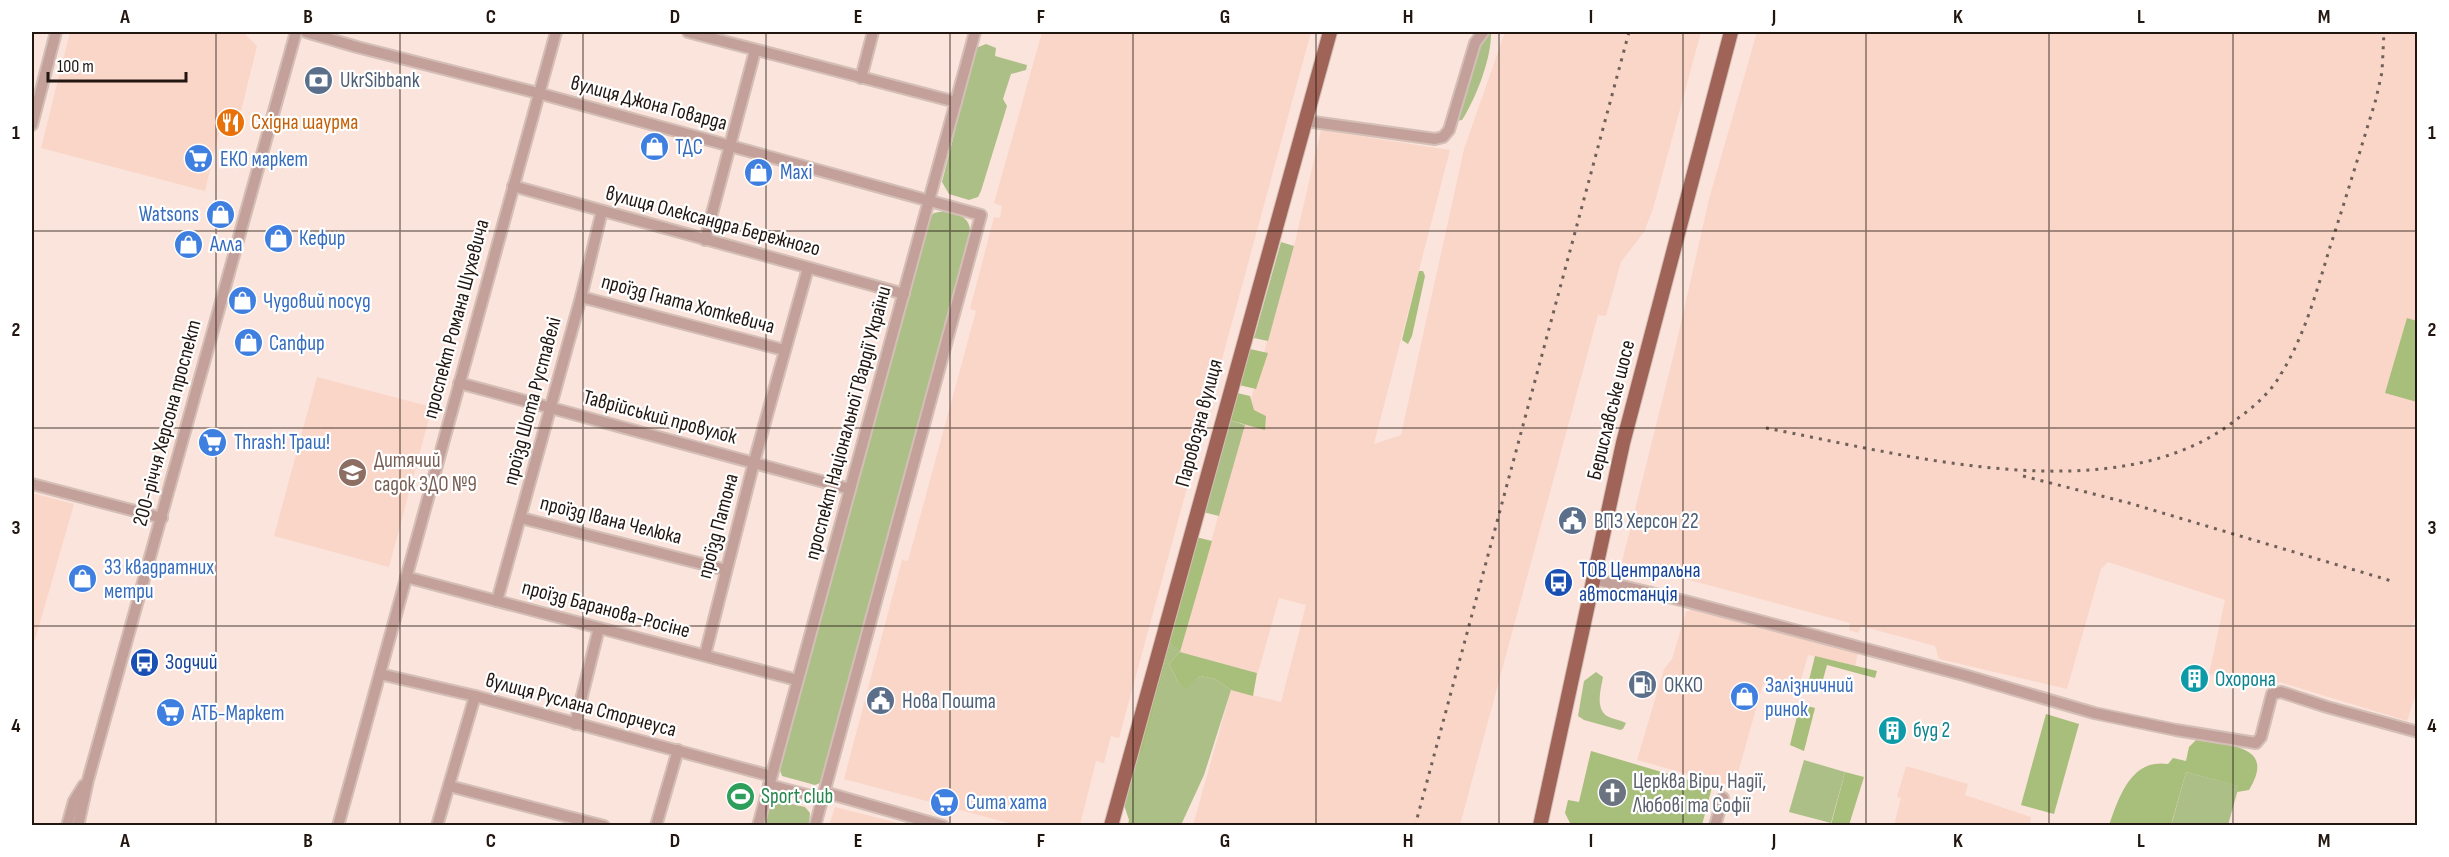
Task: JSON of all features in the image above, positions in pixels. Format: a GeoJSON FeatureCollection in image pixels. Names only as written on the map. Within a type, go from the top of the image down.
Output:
{"type":"FeatureCollection","features":[{"type":"Feature","properties":{"kind":"main road","name":"Паровозна вулиця"},"geometry":{"type":"LineString","coordinates":[[1111,825],[1330,32]]}},
{"type":"Feature","properties":{"kind":"main road","name":"Бериславське шосе"},"geometry":{"type":"LineString","coordinates":[[1540,825],[1623,443],[1731,32]]}},
{"type":"Feature","properties":{"kind":"main road","name":"Бериславське шосе"},"geometry":{"type":"LineString","coordinates":[[1545,801],[1551,825]]}},
{"type":"Feature","properties":{"kind":"street"},"geometry":{"type":"LineString","coordinates":[[32,125],[37,78],[56,32]]}},
{"type":"Feature","properties":{"kind":"street","name":"200-річчя Херсона проспект"},"geometry":{"type":"LineString","coordinates":[[78,825],[88,780],[296,32]]}},
{"type":"Feature","properties":{"kind":"street","name":"вулиця Джона Говарда"},"geometry":{"type":"LineString","coordinates":[[306,32],[730,145],[981,215],[823,795]]}},
{"type":"Feature","properties":{"kind":"street","name":"проспект Романа Шухевича"},"geometry":{"type":"LineString","coordinates":[[338,825],[556,32]]}},
{"type":"Feature","properties":{"kind":"street"},"geometry":{"type":"LineString","coordinates":[[688,32],[956,102]]}},
{"type":"Feature","properties":{"kind":"street"},"geometry":{"type":"LineString","coordinates":[[861,78],[873,32]]}},
{"type":"Feature","properties":{"kind":"street","name":"проспект Національної Гвардії України"},"geometry":{"type":"LineString","coordinates":[[758,825],[975,32]]}},
{"type":"Feature","properties":{"kind":"street"},"geometry":{"type":"LineString","coordinates":[[1306,121],[1380,133],[1435,139],[1443,137],[1449,130],[1475,43],[1483,32]]}},
{"type":"Feature","properties":{"kind":"street"},"geometry":{"type":"LineString","coordinates":[[705,240],[755,51]]}},
{"type":"Feature","properties":{"kind":"street","name":"вулиця Олександра Бережного"},"geometry":{"type":"LineString","coordinates":[[513,186],[904,294]]}},
{"type":"Feature","properties":{"kind":"street","name":"проїзд Шота Руставелі"},"geometry":{"type":"LineString","coordinates":[[497,601],[581,297],[602,211]]}},
{"type":"Feature","properties":{"kind":"street","name":"проїзд Патона"},"geometry":{"type":"LineString","coordinates":[[705,655],[754,462],[808,267]]}},
{"type":"Feature","properties":{"kind":"street","name":"проїзд Гната Хоткевича"},"geometry":{"type":"LineString","coordinates":[[581,297],[784,350]]}},
{"type":"Feature","properties":{"kind":"street","name":"Таврійський провулок"},"geometry":{"type":"LineString","coordinates":[[459,383],[850,489]]}},
{"type":"Feature","properties":{"kind":"street"},"geometry":{"type":"LineString","coordinates":[[32,484],[162,518]]}},
{"type":"Feature","properties":{"kind":"street","name":"проїзд Івана Челюка"},"geometry":{"type":"LineString","coordinates":[[521,518],[726,570]]}},
{"type":"Feature","properties":{"kind":"street","name":"проїзд Баранова-Росіне"},"geometry":{"type":"LineString","coordinates":[[406,577],[797,680]]}},
{"type":"Feature","properties":{"kind":"street"},"geometry":{"type":"LineString","coordinates":[[1593,579],[1686,601],[1964,675],[2094,713],[2176,730],[2256,743],[2261,737],[2272,694],[2281,692],[2418,732]]}},
{"type":"Feature","properties":{"kind":"street"},"geometry":{"type":"LineString","coordinates":[[575,724],[599,628]]}},
{"type":"Feature","properties":{"kind":"street","name":"вулиця Руслана Сторчеуса"},"geometry":{"type":"LineString","coordinates":[[380,674],[475,696],[678,750],[770,781],[823,795]]}},
{"type":"Feature","properties":{"kind":"street"},"geometry":{"type":"LineString","coordinates":[[437,825],[475,696]]}},
{"type":"Feature","properties":{"kind":"street"},"geometry":{"type":"LineString","coordinates":[[656,825],[678,750]]}},
{"type":"Feature","properties":{"kind":"street"},"geometry":{"type":"LineString","coordinates":[[67,825],[74,801],[88,780]]}},
{"type":"Feature","properties":{"kind":"street"},"geometry":{"type":"LineString","coordinates":[[449,786],[604,825]]}},
{"type":"Feature","properties":{"kind":"street"},"geometry":{"type":"LineString","coordinates":[[815,825],[823,795],[943,825]]}},
{"type":"Feature","properties":{"kind":"street"},"geometry":{"type":"LineString","coordinates":[[1715,825],[1723,798]]}},
{"type":"Feature","properties":{"kind":"shaded area"},"geometry":{"type":"Polygon","coordinates":[[[70,32],[243,32],[257,46],[239,119],[223,116],[205,191],[41,148],[70,32]]]}},
{"type":"Feature","properties":{"kind":"shaded area"},"geometry":{"type":"Polygon","coordinates":[[[1042,32],[1311,32],[1119,738],[1111,736],[1104,763],[1096,761],[1080,825],[1016,825],[844,779],[902,560],[908,561],[976,311],[970,309],[994,217],[1000,218],[1002,206],[994,203],[1042,32]]]}},
{"type":"Feature","properties":{"kind":"shaded area"},"geometry":{"type":"Polygon","coordinates":[[[1505,32],[1701,32],[1653,209],[1644,232],[1621,262],[1606,316],[1598,315],[1460,825],[1193,825],[1231,690],[1281,702],[1306,605],[1279,598],[1258,673],[1180,652],[1294,246],[1321,130],[1450,150],[1374,444],[1401,435],[1464,149],[1505,32]]]}},
{"type":"Feature","properties":{"kind":"shaded area"},"geometry":{"type":"Polygon","coordinates":[[[1757,32],[2417,32],[2418,610],[2411,628],[2417,630],[2418,688],[2407,721],[2276,681],[2268,688],[2209,674],[2225,600],[2108,562],[2101,569],[2067,689],[1939,659],[1935,646],[1861,626],[1858,633],[1849,630],[1850,623],[1622,562],[1676,345],[1709,199],[1757,32]]]}},
{"type":"Feature","properties":{"kind":"shaded area","name":"Дитячий садок ЗДО №9"},"geometry":{"type":"Polygon","coordinates":[[[317,377],[432,407],[389,567],[274,536],[317,377]]]}},
{"type":"Feature","properties":{"kind":"shaded area"},"geometry":{"type":"Polygon","coordinates":[[[32,493],[74,504],[35,640],[32,639],[32,493]]]}},
{"type":"Feature","properties":{"kind":"shaded area","name":"Залізничний ринок"},"geometry":{"type":"Polygon","coordinates":[[[1698,607],[1858,653],[1855,666],[1808,655],[1797,694],[1763,684],[1734,787],[1637,760],[1664,669],[1672,659],[1686,612],[1698,607]]]}},
{"type":"Feature","properties":{"kind":"shaded area"},"geometry":{"type":"Polygon","coordinates":[[[1906,766],[1968,784],[1965,795],[2031,817],[2030,824],[2035,825],[1894,825],[1901,798],[1897,797],[1906,766]]]}},
{"type":"Feature","properties":{"kind":"shaded area"},"geometry":{"type":"Polygon","coordinates":[[[835,807],[898,823],[905,825],[829,825],[835,807]]]}},
{"type":"Feature","properties":{"kind":"green space"},"geometry":{"type":"Polygon","coordinates":[[[1487,32],[1491,32],[1491,42],[1482,77],[1462,120],[1456,121],[1477,47],[1487,32]]]}},
{"type":"Feature","properties":{"kind":"green space"},"geometry":{"type":"Polygon","coordinates":[[[986,44],[996,48],[995,56],[1027,65],[1026,70],[1011,74],[1003,99],[1007,106],[981,191],[978,197],[969,200],[949,194],[942,182],[976,48],[986,44]]]}},
{"type":"Feature","properties":{"kind":"green space"},"geometry":{"type":"Polygon","coordinates":[[[945,211],[965,219],[970,230],[823,779],[815,785],[782,776],[779,767],[930,217],[934,213],[945,211]]]}},
{"type":"Feature","properties":{"kind":"green space"},"geometry":{"type":"Polygon","coordinates":[[[1281,242],[1294,246],[1268,341],[1254,338],[1281,242]]]}},
{"type":"Feature","properties":{"kind":"green space"},"geometry":{"type":"Polygon","coordinates":[[[1419,271],[1423,271],[1425,276],[1412,336],[1408,344],[1402,340],[1419,271]]]}},
{"type":"Feature","properties":{"kind":"green space"},"geometry":{"type":"Polygon","coordinates":[[[2407,318],[2417,321],[2417,402],[2385,393],[2407,318]]]}},
{"type":"Feature","properties":{"kind":"green space"},"geometry":{"type":"Polygon","coordinates":[[[1250,349],[1268,353],[1256,389],[1239,385],[1250,349]]]}},
{"type":"Feature","properties":{"kind":"green space"},"geometry":{"type":"Polygon","coordinates":[[[1237,393],[1250,396],[1254,410],[1266,416],[1265,430],[1229,420],[1237,393]]]}},
{"type":"Feature","properties":{"kind":"green space"},"geometry":{"type":"Polygon","coordinates":[[[1229,420],[1245,425],[1219,516],[1203,512],[1229,420]]]}},
{"type":"Feature","properties":{"kind":"green space"},"geometry":{"type":"Polygon","coordinates":[[[1196,537],[1212,541],[1180,652],[1171,643],[1143,753],[1137,751],[1196,537]]]}},
{"type":"Feature","properties":{"kind":"green space"},"geometry":{"type":"Polygon","coordinates":[[[1171,642],[1180,652],[1169,664],[1178,682],[1186,688],[1200,676],[1215,679],[1231,690],[1204,775],[1181,825],[1128,825],[1129,820],[1123,802],[1137,751],[1143,752],[1171,642]]]}},
{"type":"Feature","properties":{"kind":"green space"},"geometry":{"type":"Polygon","coordinates":[[[1180,652],[1257,673],[1253,696],[1231,690],[1215,679],[1200,676],[1186,689],[1178,682],[1169,664],[1180,652]]]}},
{"type":"Feature","properties":{"kind":"green space"},"geometry":{"type":"Polygon","coordinates":[[[1815,656],[1877,671],[1875,678],[1827,665],[1822,683],[1809,680],[1815,656]]]}},
{"type":"Feature","properties":{"kind":"green space"},"geometry":{"type":"Polygon","coordinates":[[[1596,672],[1603,677],[1600,703],[1603,713],[1626,723],[1623,729],[1584,720],[1578,716],[1584,681],[1596,672]]]}},
{"type":"Feature","properties":{"kind":"green space"},"geometry":{"type":"Polygon","coordinates":[[[1800,704],[1815,708],[1804,751],[1790,745],[1800,704]]]}},
{"type":"Feature","properties":{"kind":"green space"},"geometry":{"type":"Polygon","coordinates":[[[2046,714],[2079,724],[2054,814],[2021,805],[2046,714]]]}},
{"type":"Feature","properties":{"kind":"green space"},"geometry":{"type":"Polygon","coordinates":[[[2196,740],[2234,746],[2253,756],[2257,764],[2256,775],[2249,790],[2237,792],[2238,786],[2186,772],[2171,825],[2109,825],[2122,792],[2136,773],[2155,764],[2168,764],[2173,758],[2186,761],[2189,747],[2196,740]]]}},
{"type":"Feature","properties":{"kind":"green space"},"geometry":{"type":"Polygon","coordinates":[[[1591,751],[1712,787],[1702,825],[1571,825],[1565,813],[1568,800],[1579,802],[1591,751]]]}},
{"type":"Feature","properties":{"kind":"green space"},"geometry":{"type":"Polygon","coordinates":[[[1804,760],[1845,772],[1831,823],[1789,812],[1804,760]]]}},
{"type":"Feature","properties":{"kind":"green space"},"geometry":{"type":"Polygon","coordinates":[[[1845,772],[1864,777],[1849,825],[1831,825],[1845,772]]]}},
{"type":"Feature","properties":{"kind":"green space"},"geometry":{"type":"Polygon","coordinates":[[[2186,772],[2239,786],[2228,825],[2171,826],[2186,772]]]}},
{"type":"Feature","properties":{"kind":"green space"},"geometry":{"type":"Polygon","coordinates":[[[778,801],[805,807],[810,813],[809,825],[763,826],[769,808],[778,801]]]}},
{"type":"Feature","properties":{"kind":"railway"},"geometry":{"type":"LineString","coordinates":[[1415,826],[1629,32]]}},
{"type":"Feature","properties":{"kind":"railway"},"geometry":{"type":"LineString","coordinates":[[1766,428],[1944,462],[2008,469],[2071,471],[2132,465],[2188,448],[2237,419],[2262,399],[2277,381],[2304,328],[2376,99],[2382,72],[2384,32]]}},
{"type":"Feature","properties":{"kind":"railway"},"geometry":{"type":"LineString","coordinates":[[2023,476],[2129,503],[2395,582]]}},
{"type":"Feature","properties":{"kind":"place","name":"UkrSibbank"},"geometry":{"type":"Point","coordinates":[319,80]}},
{"type":"Feature","properties":{"kind":"place","name":"Східна шаурма"},"geometry":{"type":"Point","coordinates":[230,122]}},
{"type":"Feature","properties":{"kind":"place","name":"ТДС"},"geometry":{"type":"Point","coordinates":[654,147]}},
{"type":"Feature","properties":{"kind":"place","name":"ЕКО маркет"},"geometry":{"type":"Point","coordinates":[199,159]}},
{"type":"Feature","properties":{"kind":"place","name":"Maxi"},"geometry":{"type":"Point","coordinates":[759,172]}},
{"type":"Feature","properties":{"kind":"place","name":"Watsons"},"geometry":{"type":"Point","coordinates":[220,214]}},
{"type":"Feature","properties":{"kind":"place","name":"Кефир"},"geometry":{"type":"Point","coordinates":[278,238]}},
{"type":"Feature","properties":{"kind":"place","name":"Алла"},"geometry":{"type":"Point","coordinates":[189,244]}},
{"type":"Feature","properties":{"kind":"place","name":"Чудовий посуд"},"geometry":{"type":"Point","coordinates":[242,301]}},
{"type":"Feature","properties":{"kind":"place","name":"Сапфир"},"geometry":{"type":"Point","coordinates":[248,343]}},
{"type":"Feature","properties":{"kind":"place","name":"Thrash! Траш!"},"geometry":{"type":"Point","coordinates":[213,442]}},
{"type":"Feature","properties":{"kind":"place","name":"Дитячий садок ЗДО №9"},"geometry":{"type":"Point","coordinates":[353,472]}},
{"type":"Feature","properties":{"kind":"place","name":"ВПЗ Херсон 22"},"geometry":{"type":"Point","coordinates":[1573,521]}},
{"type":"Feature","properties":{"kind":"place","name":"33 квадратних метри"},"geometry":{"type":"Point","coordinates":[83,579]}},
{"type":"Feature","properties":{"kind":"place","name":"ТОВ Центральна автостанція"},"geometry":{"type":"Point","coordinates":[1558,582]}},
{"type":"Feature","properties":{"kind":"place","name":"Зодчий"},"geometry":{"type":"Point","coordinates":[144,662]}},
{"type":"Feature","properties":{"kind":"place","name":"Охорона"},"geometry":{"type":"Point","coordinates":[2194,679]}},
{"type":"Feature","properties":{"kind":"place","name":"ОККО"},"geometry":{"type":"Point","coordinates":[1643,685]}},
{"type":"Feature","properties":{"kind":"place","name":"Залізничний ринок"},"geometry":{"type":"Point","coordinates":[1744,697]}},
{"type":"Feature","properties":{"kind":"place","name":"Нова Пошта"},"geometry":{"type":"Point","coordinates":[881,701]}},
{"type":"Feature","properties":{"kind":"place","name":"АТБ-Маркет"},"geometry":{"type":"Point","coordinates":[171,713]}},
{"type":"Feature","properties":{"kind":"place","name":"буд 2"},"geometry":{"type":"Point","coordinates":[1892,730]}},
{"type":"Feature","properties":{"kind":"place","name":"Церква Віри, Надії, Любові та Софії"},"geometry":{"type":"Point","coordinates":[1612,793]}},
{"type":"Feature","properties":{"kind":"place","name":"Sport club"},"geometry":{"type":"Point","coordinates":[740,796]}},
{"type":"Feature","properties":{"kind":"place","name":"Сита хата"},"geometry":{"type":"Point","coordinates":[945,802]}}]}
